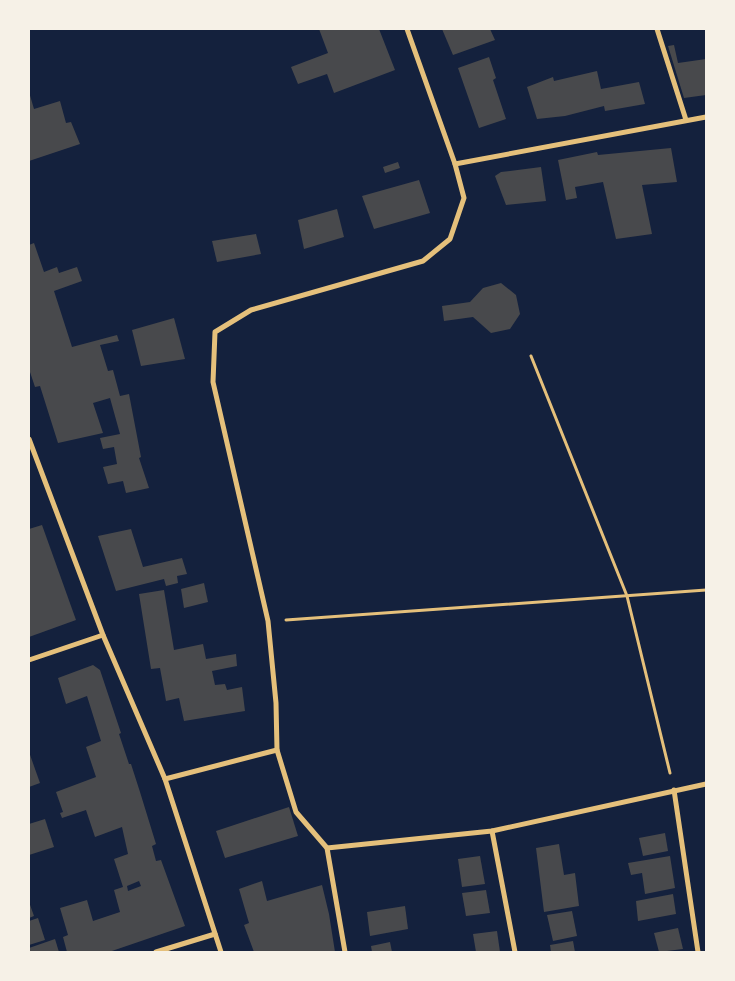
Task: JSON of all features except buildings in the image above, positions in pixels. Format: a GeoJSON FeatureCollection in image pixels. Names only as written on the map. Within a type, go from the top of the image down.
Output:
{"type":"FeatureCollection","features":[{"type":"Feature","properties":{"kind":"street"},"geometry":{"type":"LineString","coordinates":[[345,952],[327,848],[296,812],[277,750],[276,703],[268,621],[213,382],[215,332],[251,310],[423,261],[450,239],[464,198],[455,164],[407,29]]}},
{"type":"Feature","properties":{"kind":"street"},"geometry":{"type":"LineString","coordinates":[[657,29],[686,120]]}},
{"type":"Feature","properties":{"kind":"street"},"geometry":{"type":"LineString","coordinates":[[455,164],[706,117]]}},
{"type":"Feature","properties":{"kind":"street"},"geometry":{"type":"LineString","coordinates":[[29,439],[103,635],[165,779],[221,952]]}},
{"type":"Feature","properties":{"kind":"street"},"geometry":{"type":"LineString","coordinates":[[29,660],[103,635]]}},
{"type":"Feature","properties":{"kind":"street"},"geometry":{"type":"LineString","coordinates":[[165,779],[277,750]]}},
{"type":"Feature","properties":{"kind":"street"},"geometry":{"type":"LineString","coordinates":[[327,848],[492,831],[706,784]]}},
{"type":"Feature","properties":{"kind":"street"},"geometry":{"type":"LineString","coordinates":[[674,790],[698,952]]}},
{"type":"Feature","properties":{"kind":"street"},"geometry":{"type":"LineString","coordinates":[[492,831],[515,952]]}},
{"type":"Feature","properties":{"kind":"street"},"geometry":{"type":"LineString","coordinates":[[156,952],[215,934]]}},
{"type":"Feature","properties":{"kind":"path"},"geometry":{"type":"LineString","coordinates":[[531,356],[627,596],[674,790]]}},
{"type":"Feature","properties":{"kind":"path"},"geometry":{"type":"LineString","coordinates":[[268,621],[706,590]]}}]}
